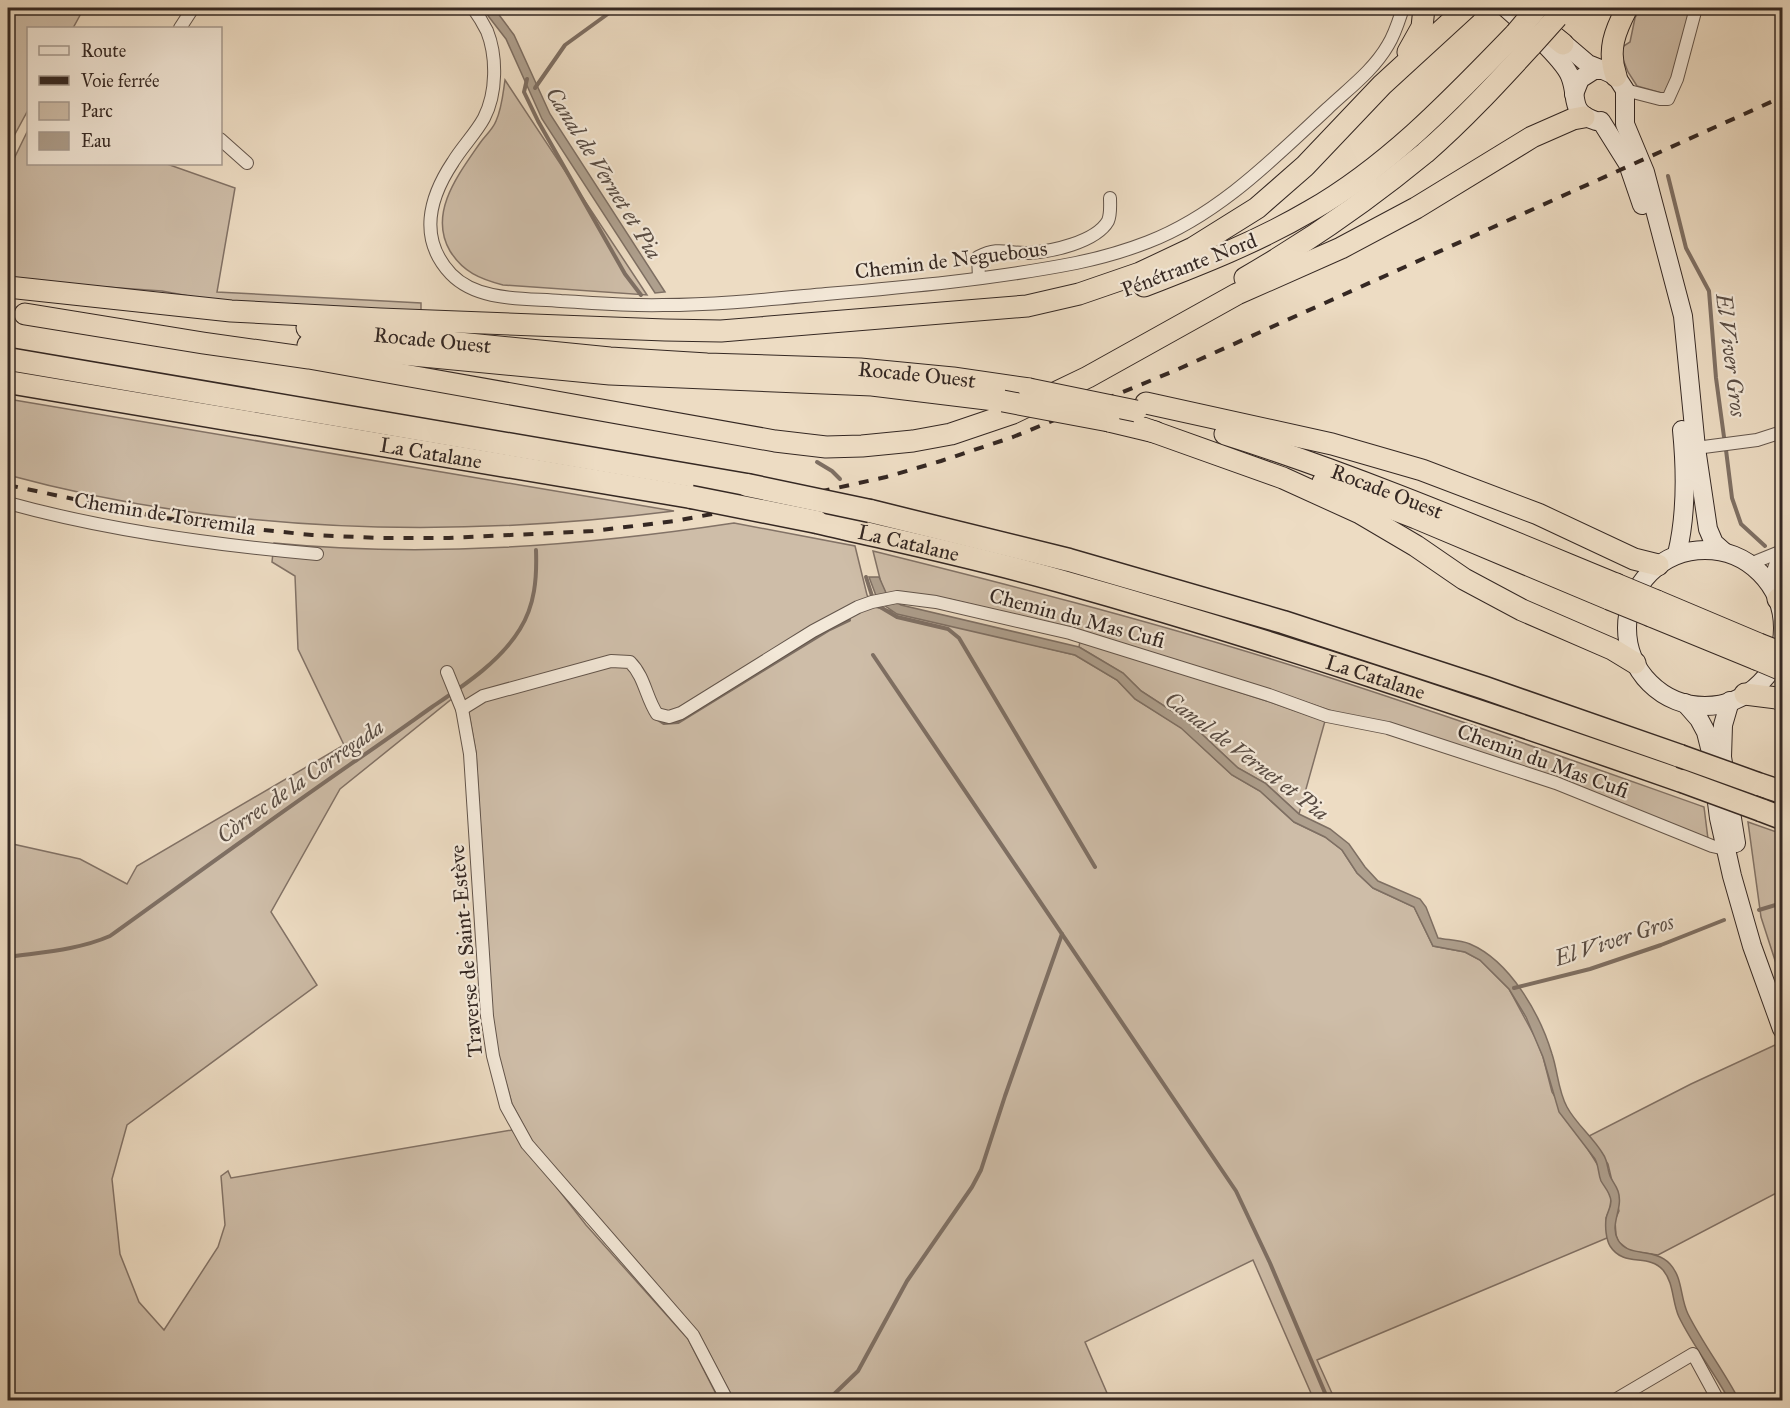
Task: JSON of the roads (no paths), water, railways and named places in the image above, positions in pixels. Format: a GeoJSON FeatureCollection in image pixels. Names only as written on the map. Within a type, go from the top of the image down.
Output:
{"type":"FeatureCollection","features":[{"type":"Feature","properties":{"kind":"highway"},"geometry":{"type":"LineString","coordinates":[[1382,85],[1412,48],[1422,27],[1424,8]]}},
{"type":"Feature","properties":{"kind":"highway"},"geometry":{"type":"LineString","coordinates":[[8,286],[242,312],[721,331],[1027,306],[1079,294],[1140,273],[1193,248],[1257,208],[1305,166],[1382,85],[1466,8]]}},
{"type":"Feature","properties":{"kind":"highway"},"geometry":{"type":"LineString","coordinates":[[1518,8],[1563,44]]}},
{"type":"Feature","properties":{"kind":"highway","name":"Pénétrante Nord"},"geometry":{"type":"LineString","coordinates":[[1036,391],[1080,378],[1181,315],[1305,243],[1370,197],[1426,152],[1478,103],[1523,39],[1538,8]]}},
{"type":"Feature","properties":{"kind":"highway"},"geometry":{"type":"LineString","coordinates":[[1626,88],[1612,64],[1611,45],[1627,8]]}},
{"type":"Feature","properties":{"kind":"highway","name":"Pénétrante Nord"},"geometry":{"type":"LineString","coordinates":[[721,331],[774,331],[865,326],[1027,312],[1141,287],[1216,258],[1311,211],[1354,182],[1423,126],[1466,85],[1561,12]]}},
{"type":"Feature","properties":{"kind":"highway"},"geometry":{"type":"LineString","coordinates":[[16,313],[203,344],[309,358],[775,441],[826,447],[914,441],[951,434],[1013,413],[1036,391],[1088,378],[1237,294],[1350,243],[1416,208],[1532,137],[1573,119],[1593,119]]}},
{"type":"Feature","properties":{"kind":"highway","name":"Rocade Ouest"},"geometry":{"type":"LineString","coordinates":[[8,295],[610,358],[860,369],[953,378],[1036,391],[1211,430],[1301,458],[1386,490],[1613,592],[1757,651],[1782,670]]}},
{"type":"Feature","properties":{"kind":"highway","name":"Rocade Ouest"},"geometry":{"type":"LineString","coordinates":[[16,313],[451,360],[610,374],[872,385],[1003,401],[1109,421],[1142,414]]}},
{"type":"Feature","properties":{"kind":"highway","name":"La Catalane"},"geometry":{"type":"LineString","coordinates":[[8,359],[747,485],[870,511],[1069,560],[1283,622],[1485,688],[1782,792]]}},
{"type":"Feature","properties":{"kind":"highway","name":"La Catalane"},"geometry":{"type":"LineString","coordinates":[[8,381],[691,497],[817,522],[1057,580],[1275,644],[1475,709],[1782,818]]}},
{"type":"Feature","properties":{"kind":"highway"},"geometry":{"type":"LineString","coordinates":[[1142,414],[1332,444],[1422,470],[1538,513],[1634,559],[1658,565]]}},
{"type":"Feature","properties":{"kind":"highway"},"geometry":{"type":"LineString","coordinates":[[1142,414],[1360,513],[1416,546],[1464,579],[1522,610],[1612,649],[1635,663]]}},
{"type":"Feature","properties":{"kind":"highway","name":"Rocade Ouest"},"geometry":{"type":"LineString","coordinates":[[1757,651],[1782,653]]}},
{"type":"Feature","properties":{"kind":"highway"},"geometry":{"type":"LineString","coordinates":[[1738,698],[1776,698],[1782,701]]}},
{"type":"Feature","properties":{"kind":"main road"},"geometry":{"type":"LineString","coordinates":[[1506,8],[1561,63],[1570,76],[1578,110],[1593,119],[1628,164],[1656,250],[1668,304],[1678,376],[1686,475],[1682,536],[1677,554]]}},
{"type":"Feature","properties":{"kind":"main road"},"geometry":{"type":"LineString","coordinates":[[1526,8],[1563,44],[1588,64],[1626,88]]}},
{"type":"Feature","properties":{"kind":"main road"},"geometry":{"type":"LineString","coordinates":[[1574,94],[1576,86],[1586,73],[1626,88]]}},
{"type":"Feature","properties":{"kind":"main road"},"geometry":{"type":"LineString","coordinates":[[1593,119],[1616,115],[1626,88]]}},
{"type":"Feature","properties":{"kind":"main road"},"geometry":{"type":"LineString","coordinates":[[1626,88],[1625,124],[1648,182],[1683,316],[1696,448],[1708,529],[1714,543],[1723,551],[1750,564],[1776,595],[1782,620],[1781,642],[1774,663],[1762,680],[1738,698],[1708,706],[1685,703],[1667,696],[1651,684],[1635,663],[1627,637],[1629,610],[1639,584],[1658,565],[1677,554],[1700,549],[1723,551]]}},
{"type":"Feature","properties":{"kind":"main road"},"geometry":{"type":"LineString","coordinates":[[1738,698],[1723,725],[1722,757],[1738,857],[1754,920],[1782,1003]]}},
{"type":"Feature","properties":{"kind":"main road"},"geometry":{"type":"LineString","coordinates":[[1685,703],[1699,719],[1706,732],[1725,849],[1752,946],[1782,1029]]}},
{"type":"Feature","properties":{"kind":"street"},"geometry":{"type":"LineString","coordinates":[[181,27],[193,8]]}},
{"type":"Feature","properties":{"kind":"street","name":"Chemin de Neguebous"},"geometry":{"type":"LineString","coordinates":[[473,8],[487,32],[494,65],[491,94],[485,116],[451,164],[435,194],[430,213],[431,237],[435,248],[452,274],[464,284],[481,292],[501,297],[605,304],[663,305],[736,302],[865,291],[979,278],[1076,263],[1116,254],[1151,241],[1197,219],[1266,166],[1371,68],[1387,47],[1403,8]]}},
{"type":"Feature","properties":{"kind":"street"},"geometry":{"type":"LineString","coordinates":[[1626,88],[1668,99],[1677,79],[1696,8]]}},
{"type":"Feature","properties":{"kind":"street"},"geometry":{"type":"LineString","coordinates":[[222,142],[247,163]]}},
{"type":"Feature","properties":{"kind":"street"},"geometry":{"type":"LineString","coordinates":[[979,278],[978,257],[988,252],[999,249],[1024,253],[1037,252],[1084,241],[1091,237],[1107,223],[1110,216],[1110,198]]}},
{"type":"Feature","properties":{"kind":"street"},"geometry":{"type":"LineString","coordinates":[[1696,448],[1757,440],[1782,432]]}},
{"type":"Feature","properties":{"kind":"street","name":"Chemin de Torremila"},"geometry":{"type":"LineString","coordinates":[[8,504],[55,516],[159,536],[317,554]]}},
{"type":"Feature","properties":{"kind":"street"},"geometry":{"type":"LineString","coordinates":[[1750,564],[1780,553],[1776,595]]}},
{"type":"Feature","properties":{"kind":"street","name":"Chemin du Mas Cufi"},"geometry":{"type":"LineString","coordinates":[[462,709],[483,696],[611,661],[630,662],[637,669],[657,714],[669,717],[681,713],[813,631],[872,602],[897,597],[936,602],[1070,633],[1269,695],[1327,716],[1389,728],[1556,783],[1712,846],[1725,849]]}},
{"type":"Feature","properties":{"kind":"street"},"geometry":{"type":"LineString","coordinates":[[447,672],[462,709]]}},
{"type":"Feature","properties":{"kind":"street","name":"Traverse de Saint-Estève"},"geometry":{"type":"LineString","coordinates":[[462,709],[470,754],[487,1016],[493,1056],[506,1106],[527,1144],[693,1335],[727,1401]]}},
{"type":"Feature","properties":{"kind":"street"},"geometry":{"type":"LineString","coordinates":[[1615,1401],[1693,1354],[1718,1401]]}},
{"type":"Feature","properties":{"kind":"water","name":"Canal de Vernet et Pia"},"geometry":{"type":"Polygon","coordinates":[[[482,8],[494,8],[514,35],[550,114],[665,292],[655,293],[542,119],[506,39],[482,8]]]}},
{"type":"Feature","properties":{"kind":"water","name":"Canal de Vernet et Pia"},"geometry":{"type":"Polygon","coordinates":[[[869,577],[879,577],[887,595],[901,605],[1079,647],[1123,673],[1141,691],[1189,722],[1238,768],[1265,783],[1299,814],[1330,829],[1349,844],[1378,881],[1420,899],[1426,907],[1438,938],[1470,944],[1485,952],[1498,963],[1522,990],[1540,1022],[1547,1038],[1567,1107],[1606,1159],[1619,1197],[1615,1228],[1618,1240],[1628,1249],[1657,1256],[1670,1264],[1677,1275],[1688,1314],[1739,1400],[1729,1400],[1691,1338],[1679,1317],[1667,1275],[1663,1270],[1650,1262],[1622,1257],[1610,1246],[1606,1226],[1611,1201],[1601,1181],[1595,1159],[1559,1112],[1543,1057],[1526,1017],[1509,989],[1480,960],[1465,952],[1433,946],[1414,907],[1373,888],[1357,873],[1342,850],[1325,837],[1294,822],[1260,791],[1232,775],[1181,728],[1135,699],[1117,680],[1075,655],[897,614],[878,601],[869,577]]]}},
{"type":"Feature","properties":{"kind":"waterway"},"geometry":{"type":"LineString","coordinates":[[535,88],[565,45],[616,8]]}},
{"type":"Feature","properties":{"kind":"waterway"},"geometry":{"type":"LineString","coordinates":[[527,79],[524,92],[538,121],[625,274],[641,295]]}},
{"type":"Feature","properties":{"kind":"waterway","name":"El Viver Gros"},"geometry":{"type":"LineString","coordinates":[[1668,176],[1686,248],[1709,291],[1716,378],[1724,437]]}},
{"type":"Feature","properties":{"kind":"waterway","name":"El Viver Gros"},"geometry":{"type":"LineString","coordinates":[[1726,450],[1732,498],[1741,524],[1765,546]]}},
{"type":"Feature","properties":{"kind":"waterway"},"geometry":{"type":"LineString","coordinates":[[817,462],[840,479]]}},
{"type":"Feature","properties":{"kind":"waterway","name":"Còrrec de la Corregada"},"geometry":{"type":"LineString","coordinates":[[8,957],[73,947],[110,936],[468,682],[492,663],[512,641],[525,620],[534,591],[536,550]]}},
{"type":"Feature","properties":{"kind":"waterway"},"geometry":{"type":"LineString","coordinates":[[866,577],[873,599]]}},
{"type":"Feature","properties":{"kind":"waterway"},"geometry":{"type":"LineString","coordinates":[[877,605],[897,617],[948,629],[959,638],[1095,867]]}},
{"type":"Feature","properties":{"kind":"waterway"},"geometry":{"type":"LineString","coordinates":[[658,719],[664,723],[678,722],[828,630],[849,620]]}},
{"type":"Feature","properties":{"kind":"waterway"},"geometry":{"type":"LineString","coordinates":[[873,655],[1236,1191],[1270,1263],[1328,1400]]}},
{"type":"Feature","properties":{"kind":"waterway","name":"El Viver Gros"},"geometry":{"type":"LineString","coordinates":[[1759,910],[1782,903]]}},
{"type":"Feature","properties":{"kind":"waterway","name":"El Viver Gros"},"geometry":{"type":"LineString","coordinates":[[1514,988],[1590,969],[1661,945],[1724,920]]}},
{"type":"Feature","properties":{"kind":"waterway"},"geometry":{"type":"LineString","coordinates":[[828,1400],[858,1371],[907,1281],[972,1187],[981,1170],[1062,934]]}},
{"type":"Feature","properties":{"kind":"railway"},"geometry":{"type":"LineString","coordinates":[[8,485],[158,517],[312,535],[379,538],[449,538],[593,531],[675,521],[755,506],[886,477],[1013,437],[1174,371],[1782,97]]}}]}
